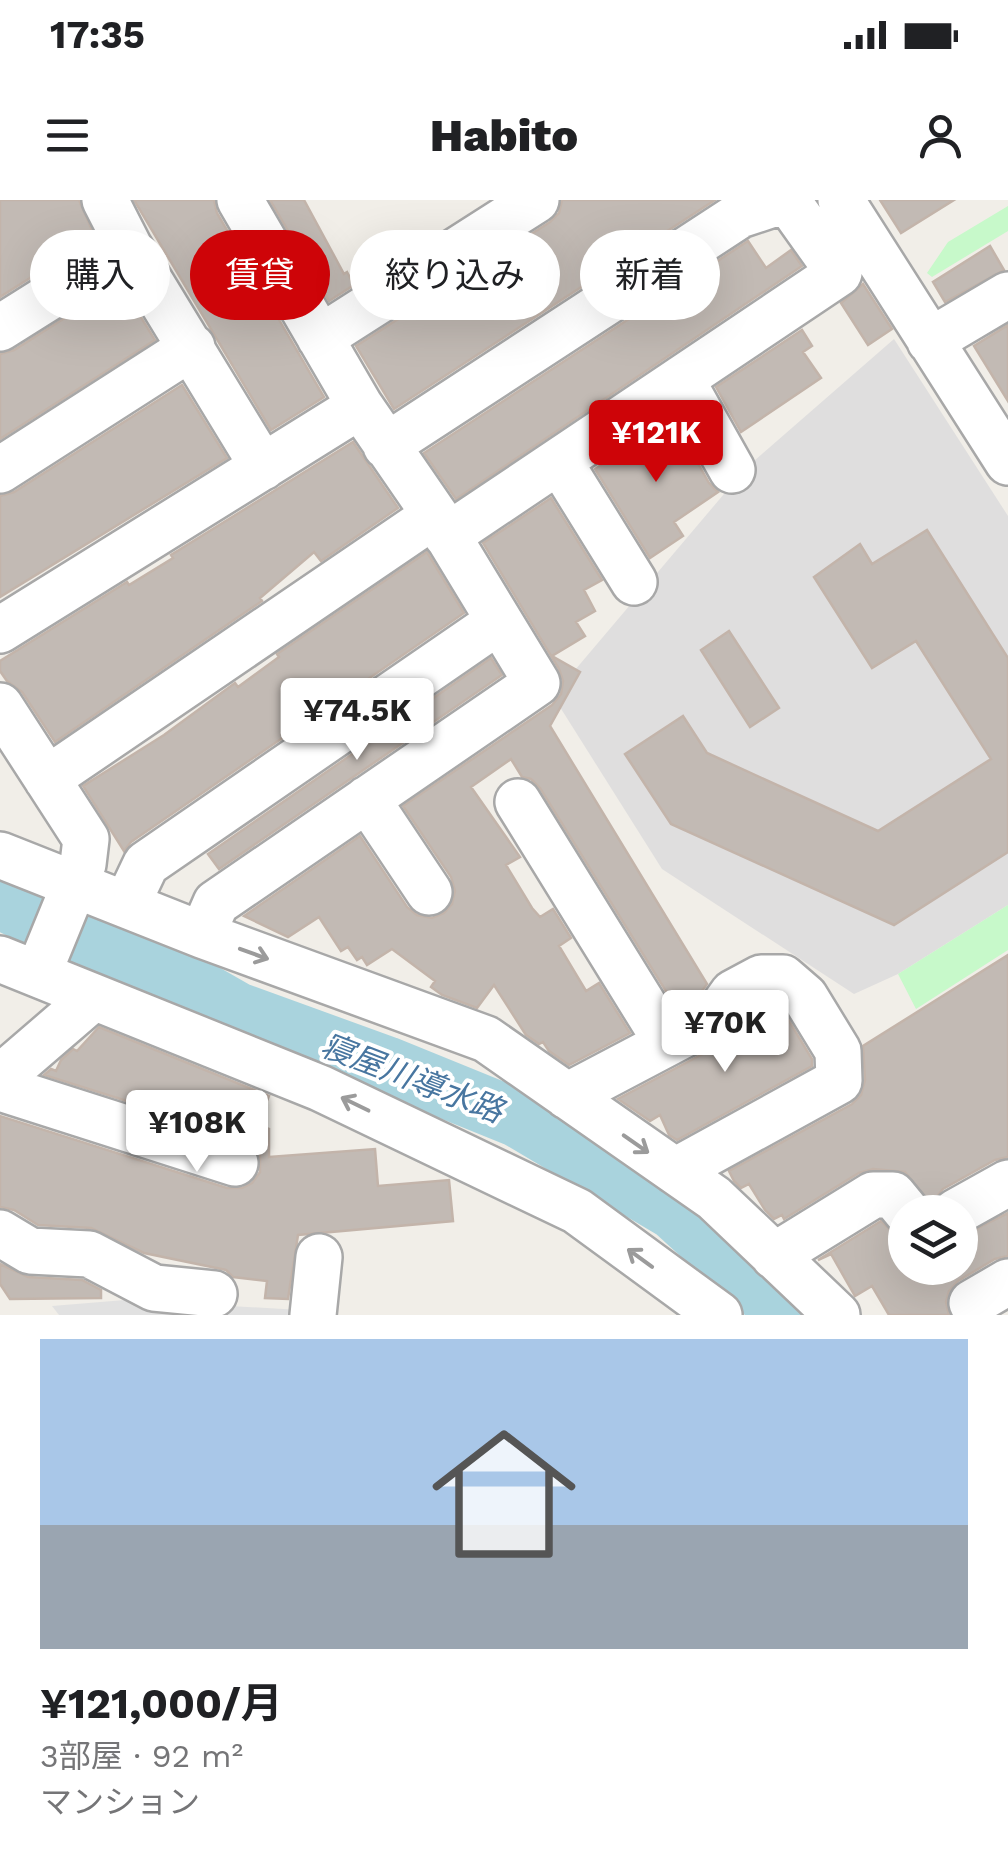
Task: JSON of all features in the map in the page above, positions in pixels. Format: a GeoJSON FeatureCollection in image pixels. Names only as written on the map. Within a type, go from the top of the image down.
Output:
{"type":"FeatureCollection","features":[{"type":"Feature","properties":{"kind":"street"},"geometry":{"type":"LineString","coordinates":[[105,200],[121,230]]}},
{"type":"Feature","properties":{"kind":"street"},"geometry":{"type":"LineString","coordinates":[[202,935],[216,903],[536,683],[441,526],[360,406],[240,200]]}},
{"type":"Feature","properties":{"kind":"street"},"geometry":{"type":"LineString","coordinates":[[320,338],[536,200]]}},
{"type":"Feature","properties":{"kind":"street"},"geometry":{"type":"LineString","coordinates":[[386,446],[740,215],[786,200],[857,263],[930,341],[1005,450]]}},
{"type":"Feature","properties":{"kind":"street"},"geometry":{"type":"LineString","coordinates":[[840,200],[857,263]]}},
{"type":"Feature","properties":{"kind":"street"},"geometry":{"type":"LineString","coordinates":[[47,779],[441,526],[560,460],[857,263]]}},
{"type":"Feature","properties":{"kind":"street"},"geometry":{"type":"LineString","coordinates":[[930,341],[1008,295]]}},
{"type":"Feature","properties":{"kind":"street"},"geometry":{"type":"LineString","coordinates":[[0,328],[30,309]]}},
{"type":"Feature","properties":{"kind":"street"},"geometry":{"type":"LineString","coordinates":[[170,312],[263,467]]}},
{"type":"Feature","properties":{"kind":"street"},"geometry":{"type":"LineString","coordinates":[[0,470],[192,347]]}},
{"type":"Feature","properties":{"kind":"street"},"geometry":{"type":"LineString","coordinates":[[681,379],[732,470]]}},
{"type":"Feature","properties":{"kind":"street"},"geometry":{"type":"LineString","coordinates":[[0,630],[360,406]]}},
{"type":"Feature","properties":{"kind":"street"},"geometry":{"type":"LineString","coordinates":[[560,460],[634,582]]}},
{"type":"Feature","properties":{"kind":"street"},"geometry":{"type":"LineString","coordinates":[[127,904],[146,864],[498,621]]}},
{"type":"Feature","properties":{"kind":"street"},"geometry":{"type":"LineString","coordinates":[[0,706],[86,840],[74,888],[26,966],[320,1088],[576,1211],[719,1315]]}},
{"type":"Feature","properties":{"kind":"street"},"geometry":{"type":"LineString","coordinates":[[368,799],[429,892]]}},
{"type":"Feature","properties":{"kind":"street"},"geometry":{"type":"LineString","coordinates":[[518,802],[667,1044]]}},
{"type":"Feature","properties":{"kind":"street"},"geometry":{"type":"LineString","coordinates":[[0,854],[74,888],[127,904],[486,1040],[714,1198],[837,1315]]}},
{"type":"Feature","properties":{"kind":"street"},"geometry":{"type":"LineString","coordinates":[[566,1096],[715,1018],[733,992],[760,978],[783,978],[805,997],[838,1051],[839,1082],[676,1171]]}},
{"type":"Feature","properties":{"kind":"street"},"geometry":{"type":"LineString","coordinates":[[0,1078],[94,997]]}},
{"type":"Feature","properties":{"kind":"street"},"geometry":{"type":"LineString","coordinates":[[0,1088],[235,1164]]}},
{"type":"Feature","properties":{"kind":"street"},"geometry":{"type":"LineString","coordinates":[[978,1200],[1008,1183]]}},
{"type":"Feature","properties":{"kind":"street"},"geometry":{"type":"LineString","coordinates":[[774,1256],[873,1195],[888,1195]]}},
{"type":"Feature","properties":{"kind":"street"},"geometry":{"type":"LineString","coordinates":[[0,1233],[30,1251],[89,1254],[154,1288],[214,1294]]}},
{"type":"Feature","properties":{"kind":"street"},"geometry":{"type":"LineString","coordinates":[[313,1315],[319,1257]]}},
{"type":"Feature","properties":{"kind":"shaded area"},"geometry":{"type":"Polygon","coordinates":[[[894,339],[1008,516],[1008,905],[898,974],[854,994],[662,869],[553,696],[746,468],[894,339]]]}},
{"type":"Feature","properties":{"kind":"shaded area"},"geometry":{"type":"Polygon","coordinates":[[[125,1300],[300,1310],[300,1315],[59,1315],[52,1306],[125,1300]]]}},
{"type":"Feature","properties":{"kind":"green space"},"geometry":{"type":"Polygon","coordinates":[[[1008,206],[1008,231],[932,277],[927,273],[948,242],[1008,206]]]}},
{"type":"Feature","properties":{"kind":"green space"},"geometry":{"type":"Polygon","coordinates":[[[1008,905],[1008,950],[916,1009],[898,974],[1008,905]]]}},
{"type":"Feature","properties":{"kind":"building"},"geometry":{"type":"Polygon","coordinates":[[[0,200],[79,200],[92,230],[30,230],[30,278],[0,297],[0,200]]]}},
{"type":"Feature","properties":{"kind":"building"},"geometry":{"type":"Polygon","coordinates":[[[134,200],[214,200],[227,230],[190,230],[190,294],[170,260],[170,230],[152,230],[134,200]]]}},
{"type":"Feature","properties":{"kind":"building"},"geometry":{"type":"Polygon","coordinates":[[[270,200],[304,200],[320,230],[288,230],[270,200]]]}},
{"type":"Feature","properties":{"kind":"building"},"geometry":{"type":"Polygon","coordinates":[[[562,200],[715,200],[669,230],[580,230],[580,288],[560,301],[560,230],[537,230],[559,213],[562,200]]]}},
{"type":"Feature","properties":{"kind":"building"},"geometry":{"type":"Polygon","coordinates":[[[880,200],[954,200],[901,233],[880,200]]]}},
{"type":"Feature","properties":{"kind":"building"},"geometry":{"type":"Polygon","coordinates":[[[748,241],[766,268],[791,250],[802,266],[456,499],[424,453],[627,320],[720,320],[720,259],[748,241]]]}},
{"type":"Feature","properties":{"kind":"building"},"geometry":{"type":"Polygon","coordinates":[[[990,246],[1004,270],[945,302],[933,282],[990,246]]]}},
{"type":"Feature","properties":{"kind":"building"},"geometry":{"type":"Polygon","coordinates":[[[330,248],[350,278],[350,288],[330,300],[330,248]]]}},
{"type":"Feature","properties":{"kind":"building"},"geometry":{"type":"Polygon","coordinates":[[[863,284],[892,329],[868,345],[841,303],[863,284]]]}},
{"type":"Feature","properties":{"kind":"building"},"geometry":{"type":"Polygon","coordinates":[[[61,320],[143,320],[155,340],[0,439],[0,354],[14,350],[61,320]]]}},
{"type":"Feature","properties":{"kind":"building"},"geometry":{"type":"Polygon","coordinates":[[[205,320],[279,320],[324,397],[271,430],[205,320]]]}},
{"type":"Feature","properties":{"kind":"building"},"geometry":{"type":"Polygon","coordinates":[[[397,320],[531,320],[394,409],[356,346],[397,320]]]}},
{"type":"Feature","properties":{"kind":"building"},"geometry":{"type":"Polygon","coordinates":[[[1008,325],[1008,401],[974,346],[1008,325]]]}},
{"type":"Feature","properties":{"kind":"building"},"geometry":{"type":"Polygon","coordinates":[[[802,330],[812,346],[803,352],[821,378],[741,432],[716,387],[802,330]]]}},
{"type":"Feature","properties":{"kind":"building"},"geometry":{"type":"Polygon","coordinates":[[[182,385],[227,458],[0,597],[0,496],[14,492],[182,385]]]}},
{"type":"Feature","properties":{"kind":"building"},"geometry":{"type":"Polygon","coordinates":[[[672,417],[718,492],[674,522],[683,536],[650,558],[595,469],[672,417]]]}},
{"type":"Feature","properties":{"kind":"building"},"geometry":{"type":"Polygon","coordinates":[[[353,442],[398,508],[321,561],[314,552],[260,598],[262,601],[55,742],[22,692],[0,671],[0,661],[173,558],[171,555],[353,442]]]}},
{"type":"Feature","properties":{"kind":"building"},"geometry":{"type":"Polygon","coordinates":[[[551,498],[602,580],[584,590],[595,611],[576,622],[585,636],[552,656],[580,672],[550,726],[707,984],[697,998],[677,1009],[540,788],[522,777],[511,759],[471,787],[520,857],[506,865],[532,908],[540,917],[553,909],[571,938],[559,946],[586,991],[599,983],[630,1033],[569,1065],[543,1042],[539,1044],[526,1035],[494,985],[477,1008],[442,995],[431,987],[435,981],[392,949],[367,965],[362,957],[357,960],[348,947],[341,951],[319,917],[288,937],[244,916],[360,836],[407,907],[417,915],[432,918],[452,904],[455,891],[451,877],[403,806],[552,705],[561,694],[563,681],[559,669],[483,543],[551,498]]]}},
{"type":"Feature","properties":{"kind":"building"},"geometry":{"type":"Polygon","coordinates":[[[927,530],[1008,658],[1008,852],[894,925],[671,824],[625,754],[683,716],[707,753],[878,831],[991,759],[916,641],[872,668],[814,577],[860,544],[872,564],[927,530]]]}},
{"type":"Feature","properties":{"kind":"building"},"geometry":{"type":"Polygon","coordinates":[[[427,552],[464,613],[131,842],[124,851],[83,786],[164,735],[235,683],[238,687],[279,657],[277,654],[427,552]]]}},
{"type":"Feature","properties":{"kind":"building"},"geometry":{"type":"Polygon","coordinates":[[[729,631],[779,708],[750,727],[701,650],[729,631]]]}},
{"type":"Feature","properties":{"kind":"building"},"geometry":{"type":"Polygon","coordinates":[[[491,658],[502,675],[219,869],[208,854],[491,658]]]}},
{"type":"Feature","properties":{"kind":"building"},"geometry":{"type":"Polygon","coordinates":[[[1008,955],[1008,1157],[995,1160],[938,1195],[924,1195],[905,1172],[873,1169],[859,1173],[784,1219],[782,1215],[774,1219],[749,1184],[741,1188],[729,1171],[852,1104],[861,1095],[865,1080],[863,1046],[1008,955]]]}},
{"type":"Feature","properties":{"kind":"building"},"geometry":{"type":"Polygon","coordinates":[[[768,1004],[785,1014],[812,1059],[812,1066],[677,1140],[669,1135],[660,1115],[650,1121],[618,1099],[727,1041],[751,1013],[768,1004]]]}},
{"type":"Feature","properties":{"kind":"building"},"geometry":{"type":"Polygon","coordinates":[[[99,1027],[269,1096],[257,1125],[269,1129],[269,1157],[375,1149],[378,1186],[449,1180],[453,1221],[298,1235],[288,1299],[265,1298],[267,1281],[233,1277],[226,1270],[144,1253],[91,1228],[38,1225],[14,1210],[0,1207],[0,1116],[227,1188],[242,1188],[260,1172],[260,1156],[244,1138],[44,1075],[51,1069],[56,1071],[61,1060],[73,1049],[77,1051],[99,1027]]]}},
{"type":"Feature","properties":{"kind":"building"},"geometry":{"type":"Polygon","coordinates":[[[1008,1213],[1008,1256],[978,1269],[978,1228],[1008,1213]]]}},
{"type":"Feature","properties":{"kind":"building"},"geometry":{"type":"Polygon","coordinates":[[[881,1221],[888,1228],[888,1285],[954,1285],[946,1302],[949,1315],[889,1315],[872,1286],[855,1296],[831,1254],[818,1260],[881,1221]]]}},
{"type":"Feature","properties":{"kind":"building"},"geometry":{"type":"Polygon","coordinates":[[[0,1264],[28,1277],[82,1280],[101,1290],[101,1298],[10,1299],[0,1284],[0,1264]]]}},
{"type":"Feature","properties":{"kind":"waterway","name":"寝屋川導水路"},"geometry":{"type":"LineString","coordinates":[[0,900],[102,950],[181,979],[237,1011],[517,1118],[674,1211],[788,1315]]}}]}
